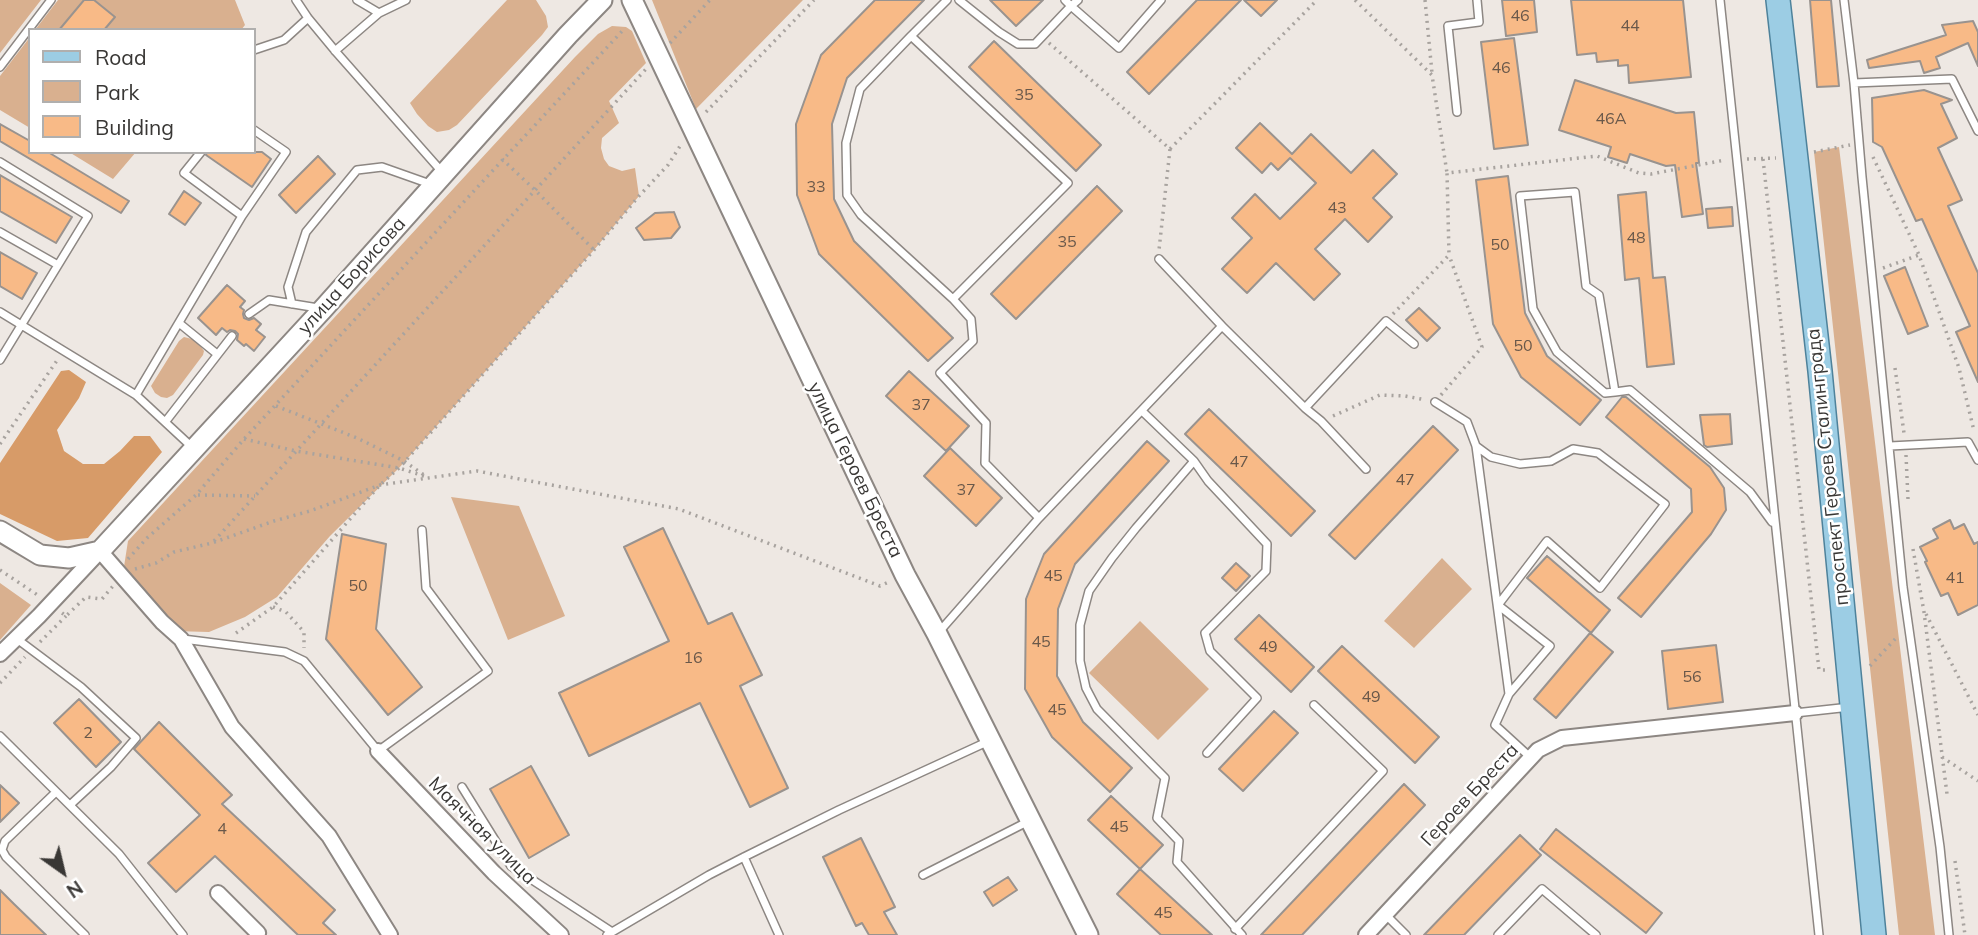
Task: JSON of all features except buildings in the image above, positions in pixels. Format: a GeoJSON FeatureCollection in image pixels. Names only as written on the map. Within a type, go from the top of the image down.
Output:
{"type":"FeatureCollection","features":[{"type":"Feature","properties":{"kind":"main road","name":"проспект Героев Сталинграда"},"geometry":{"type":"LineString","coordinates":[[1778,0],[1820,371],[1874,935]]}},
{"type":"Feature","properties":{"kind":"street","name":"улица Борисова"},"geometry":{"type":"LineString","coordinates":[[100,551],[602,0]]}},
{"type":"Feature","properties":{"kind":"street","name":"улица Героев Бреста"},"geometry":{"type":"LineString","coordinates":[[635,7],[905,575],[1088,935]]}},
{"type":"Feature","properties":{"kind":"street"},"geometry":{"type":"LineString","coordinates":[[0,531],[40,555],[69,558],[100,551],[126,570],[162,622],[181,639],[232,727],[329,836],[390,935]]}},
{"type":"Feature","properties":{"kind":"street"},"geometry":{"type":"LineString","coordinates":[[0,654],[100,551]]}},
{"type":"Feature","properties":{"kind":"street","name":"Героев Бреста"},"geometry":{"type":"LineString","coordinates":[[1366,935],[1538,750],[1562,738],[1795,713]]}},
{"type":"Feature","properties":{"kind":"street","name":"Маячная улица"},"geometry":{"type":"LineString","coordinates":[[377,751],[494,873],[561,935]]}},
{"type":"Feature","properties":{"kind":"street"},"geometry":{"type":"LineString","coordinates":[[218,893],[257,935]]}},
{"type":"Feature","properties":{"kind":"lane"},"geometry":{"type":"LineString","coordinates":[[30,28],[51,0]]}},
{"type":"Feature","properties":{"kind":"lane"},"geometry":{"type":"LineString","coordinates":[[296,0],[439,179]]}},
{"type":"Feature","properties":{"kind":"lane"},"geometry":{"type":"LineString","coordinates":[[357,0],[379,13]]}},
{"type":"Feature","properties":{"kind":"lane"},"geometry":{"type":"LineString","coordinates":[[335,51],[379,13],[406,0]]}},
{"type":"Feature","properties":{"kind":"lane"},"geometry":{"type":"LineString","coordinates":[[947,0],[860,89],[846,143],[846,195],[861,215],[971,318],[973,341],[940,373],[986,423],[985,463],[1039,518]]}},
{"type":"Feature","properties":{"kind":"lane"},"geometry":{"type":"LineString","coordinates":[[959,0],[1018,44],[1035,44],[1068,3],[1078,0]]}},
{"type":"Feature","properties":{"kind":"lane"},"geometry":{"type":"LineString","coordinates":[[1068,3],[1119,48],[1161,0]]}},
{"type":"Feature","properties":{"kind":"lane"},"geometry":{"type":"LineString","coordinates":[[1457,112],[1448,26],[1479,22],[1477,0]]}},
{"type":"Feature","properties":{"kind":"lane"},"geometry":{"type":"LineString","coordinates":[[1720,0],[1819,935]]}},
{"type":"Feature","properties":{"kind":"lane"},"geometry":{"type":"LineString","coordinates":[[1844,0],[1903,587],[1940,847],[1949,935]]}},
{"type":"Feature","properties":{"kind":"lane"},"geometry":{"type":"LineString","coordinates":[[256,49],[284,40],[308,18]]}},
{"type":"Feature","properties":{"kind":"lane"},"geometry":{"type":"LineString","coordinates":[[0,67],[28,30]]}},
{"type":"Feature","properties":{"kind":"lane"},"geometry":{"type":"LineString","coordinates":[[911,36],[1068,183],[953,299]]}},
{"type":"Feature","properties":{"kind":"lane"},"geometry":{"type":"LineString","coordinates":[[1854,83],[1951,79],[1978,131]]}},
{"type":"Feature","properties":{"kind":"lane"},"geometry":{"type":"LineString","coordinates":[[136,395],[242,216],[286,152],[256,131]]}},
{"type":"Feature","properties":{"kind":"lane"},"geometry":{"type":"LineString","coordinates":[[199,154],[184,173],[242,216]]}},
{"type":"Feature","properties":{"kind":"lane"},"geometry":{"type":"LineString","coordinates":[[0,162],[88,216],[0,360]]}},
{"type":"Feature","properties":{"kind":"lane"},"geometry":{"type":"LineString","coordinates":[[292,304],[288,287],[306,232],[357,170],[382,167],[439,179]]}},
{"type":"Feature","properties":{"kind":"lane"},"geometry":{"type":"LineString","coordinates":[[1615,392],[1599,295],[1586,286],[1575,192],[1520,196],[1534,309],[1557,352],[1605,393],[1615,392],[1630,390],[1750,492],[1774,525]]}},
{"type":"Feature","properties":{"kind":"lane"},"geometry":{"type":"LineString","coordinates":[[0,232],[58,265]]}},
{"type":"Feature","properties":{"kind":"lane"},"geometry":{"type":"LineString","coordinates":[[1158,259],[1366,469]]}},
{"type":"Feature","properties":{"kind":"lane"},"geometry":{"type":"LineString","coordinates":[[249,314],[270,300],[323,309]]}},
{"type":"Feature","properties":{"kind":"lane"},"geometry":{"type":"LineString","coordinates":[[0,312],[136,395],[194,449]]}},
{"type":"Feature","properties":{"kind":"lane"},"geometry":{"type":"LineString","coordinates":[[1305,408],[1387,321],[1414,344]]}},
{"type":"Feature","properties":{"kind":"lane"},"geometry":{"type":"LineString","coordinates":[[179,323],[217,354]]}},
{"type":"Feature","properties":{"kind":"lane"},"geometry":{"type":"LineString","coordinates":[[937,634],[1039,518],[1222,326]]}},
{"type":"Feature","properties":{"kind":"lane"},"geometry":{"type":"LineString","coordinates":[[166,421],[232,336]]}},
{"type":"Feature","properties":{"kind":"lane"},"geometry":{"type":"LineString","coordinates":[[1434,402],[1467,422],[1476,446],[1509,694]]}},
{"type":"Feature","properties":{"kind":"lane"},"geometry":{"type":"LineString","coordinates":[[1142,411],[1194,461],[1208,481],[1267,544],[1266,571],[1205,633],[1210,651],[1257,698],[1207,753]]}},
{"type":"Feature","properties":{"kind":"lane"},"geometry":{"type":"LineString","coordinates":[[1890,446],[1968,442],[1978,460]]}},
{"type":"Feature","properties":{"kind":"lane"},"geometry":{"type":"LineString","coordinates":[[1476,446],[1491,457],[1520,464],[1551,461],[1573,449],[1598,453],[1665,504],[1600,588],[1547,541],[1498,605]]}},
{"type":"Feature","properties":{"kind":"lane"},"geometry":{"type":"LineString","coordinates":[[1194,461],[1136,528],[1089,591],[1080,625],[1080,661],[1086,688],[1097,709],[1165,778],[1157,818],[1180,841],[1177,862],[1242,935]]}},
{"type":"Feature","properties":{"kind":"lane"},"geometry":{"type":"LineString","coordinates":[[181,639],[285,652],[304,661],[377,751],[488,671],[426,588],[422,530]]}},
{"type":"Feature","properties":{"kind":"lane"},"geometry":{"type":"LineString","coordinates":[[1498,605],[1550,646],[1509,694],[1495,725],[1531,758]]}},
{"type":"Feature","properties":{"kind":"lane"},"geometry":{"type":"LineString","coordinates":[[16,638],[81,687],[136,738],[111,767],[70,805]]}},
{"type":"Feature","properties":{"kind":"lane"},"geometry":{"type":"LineString","coordinates":[[1235,929],[1382,771],[1314,705]]}},
{"type":"Feature","properties":{"kind":"lane"},"geometry":{"type":"LineString","coordinates":[[1795,713],[1852,707]]}},
{"type":"Feature","properties":{"kind":"lane"},"geometry":{"type":"LineString","coordinates":[[0,736],[119,854],[183,935]]}},
{"type":"Feature","properties":{"kind":"lane"},"geometry":{"type":"LineString","coordinates":[[462,787],[511,866],[609,933],[709,875],[989,740]]}},
{"type":"Feature","properties":{"kind":"lane"},"geometry":{"type":"LineString","coordinates":[[56,792],[5,841],[2,850],[85,935]]}},
{"type":"Feature","properties":{"kind":"lane"},"geometry":{"type":"LineString","coordinates":[[923,875],[1030,821]]}},
{"type":"Feature","properties":{"kind":"lane"},"geometry":{"type":"LineString","coordinates":[[744,858],[779,935]]}},
{"type":"Feature","properties":{"kind":"lane"},"geometry":{"type":"LineString","coordinates":[[1498,935],[1542,889],[1595,935]]}},
{"type":"Feature","properties":{"kind":"lane"},"geometry":{"type":"LineString","coordinates":[[1385,914],[1406,935]]}},
{"type":"Feature","properties":{"kind":"path"},"geometry":{"type":"LineString","coordinates":[[212,543],[710,0]]}},
{"type":"Feature","properties":{"kind":"path"},"geometry":{"type":"LineString","coordinates":[[220,644],[273,607],[594,250],[668,165],[691,127],[814,0]]}},
{"type":"Feature","properties":{"kind":"path"},"geometry":{"type":"LineString","coordinates":[[1158,259],[1170,149],[1317,0]]}},
{"type":"Feature","properties":{"kind":"path"},"geometry":{"type":"LineString","coordinates":[[1355,0],[1432,75]]}},
{"type":"Feature","properties":{"kind":"path"},"geometry":{"type":"LineString","coordinates":[[1321,421],[1380,396],[1405,396],[1434,402],[1482,347],[1449,255],[1447,173],[1424,0]]}},
{"type":"Feature","properties":{"kind":"path"},"geometry":{"type":"LineString","coordinates":[[0,570],[66,616],[86,597],[102,599],[147,538],[196,495],[244,439],[502,159],[635,7]]}},
{"type":"Feature","properties":{"kind":"path"},"geometry":{"type":"LineString","coordinates":[[1041,37],[1170,149]]}},
{"type":"Feature","properties":{"kind":"path"},"geometry":{"type":"LineString","coordinates":[[1814,152],[1860,143]]}},
{"type":"Feature","properties":{"kind":"path"},"geometry":{"type":"LineString","coordinates":[[1870,151],[1919,255],[1959,368],[1975,439]]}},
{"type":"Feature","properties":{"kind":"path"},"geometry":{"type":"LineString","coordinates":[[1447,173],[1597,156],[1639,173],[1651,174],[1730,159]]}},
{"type":"Feature","properties":{"kind":"path"},"geometry":{"type":"LineString","coordinates":[[1738,159],[1776,158]]}},
{"type":"Feature","properties":{"kind":"path"},"geometry":{"type":"LineString","coordinates":[[502,159],[594,250]]}},
{"type":"Feature","properties":{"kind":"path"},"geometry":{"type":"LineString","coordinates":[[1763,159],[1819,670],[1827,670]]}},
{"type":"Feature","properties":{"kind":"path"},"geometry":{"type":"LineString","coordinates":[[1387,321],[1449,255]]}},
{"type":"Feature","properties":{"kind":"path"},"geometry":{"type":"LineString","coordinates":[[1882,268],[1919,255]]}},
{"type":"Feature","properties":{"kind":"path"},"geometry":{"type":"LineString","coordinates":[[0,444],[64,351]]}},
{"type":"Feature","properties":{"kind":"path"},"geometry":{"type":"LineString","coordinates":[[1895,364],[1905,445],[1908,501]]}},
{"type":"Feature","properties":{"kind":"path"},"geometry":{"type":"LineString","coordinates":[[275,405],[357,438],[404,461],[429,478]]}},
{"type":"Feature","properties":{"kind":"path"},"geometry":{"type":"LineString","coordinates":[[244,439],[296,451],[399,468],[429,478]]}},
{"type":"Feature","properties":{"kind":"path"},"geometry":{"type":"LineString","coordinates":[[126,570],[156,564],[174,552],[212,543],[380,485],[477,471],[679,509],[880,586],[905,575]]}},
{"type":"Feature","properties":{"kind":"path"},"geometry":{"type":"LineString","coordinates":[[196,495],[255,496]]}},
{"type":"Feature","properties":{"kind":"path"},"geometry":{"type":"LineString","coordinates":[[1912,543],[1924,612],[1947,798]]}},
{"type":"Feature","properties":{"kind":"path"},"geometry":{"type":"LineString","coordinates":[[273,607],[286,612],[304,632],[304,661]]}},
{"type":"Feature","properties":{"kind":"path"},"geometry":{"type":"LineString","coordinates":[[1924,612],[1978,715]]}},
{"type":"Feature","properties":{"kind":"path"},"geometry":{"type":"LineString","coordinates":[[1942,757],[1978,781]]}},
{"type":"Feature","properties":{"kind":"path"},"geometry":{"type":"LineString","coordinates":[[1954,853],[1965,935]]}},
{"type":"Feature","properties":{"kind":"green space"},"geometry":{"type":"Polygon","coordinates":[[[0,0],[41,0],[0,53],[0,0]]]}},
{"type":"Feature","properties":{"kind":"green space"},"geometry":{"type":"Polygon","coordinates":[[[58,0],[235,0],[245,25],[243,28],[37,28],[58,0]]]}},
{"type":"Feature","properties":{"kind":"green space"},"geometry":{"type":"Polygon","coordinates":[[[507,0],[536,0],[546,16],[548,27],[457,125],[437,132],[428,126],[410,103],[507,0]]]}},
{"type":"Feature","properties":{"kind":"green space"},"geometry":{"type":"Polygon","coordinates":[[[652,0],[803,0],[696,109],[652,0]]]}},
{"type":"Feature","properties":{"kind":"green space"},"geometry":{"type":"Polygon","coordinates":[[[612,26],[626,27],[632,31],[646,63],[609,101],[619,123],[602,138],[601,148],[609,166],[622,171],[635,168],[639,196],[399,468],[330,536],[277,597],[245,617],[209,632],[173,631],[151,621],[124,585],[128,541],[575,57],[598,34],[612,26]]]}},
{"type":"Feature","properties":{"kind":"green space"},"geometry":{"type":"Polygon","coordinates":[[[28,40],[28,127],[0,110],[0,76],[28,40]]]}},
{"type":"Feature","properties":{"kind":"green space"},"geometry":{"type":"Polygon","coordinates":[[[1839,147],[1935,935],[1899,935],[1814,152],[1839,147]]]}},
{"type":"Feature","properties":{"kind":"green space"},"geometry":{"type":"Polygon","coordinates":[[[72,154],[134,154],[113,179],[72,154]]]}},
{"type":"Feature","properties":{"kind":"green space"},"geometry":{"type":"Polygon","coordinates":[[[184,337],[199,344],[204,351],[203,355],[173,395],[161,397],[151,386],[184,337]]]}},
{"type":"Feature","properties":{"kind":"green space"},"geometry":{"type":"Polygon","coordinates":[[[451,497],[519,506],[565,616],[508,640],[451,497]]]}},
{"type":"Feature","properties":{"kind":"green space"},"geometry":{"type":"Polygon","coordinates":[[[1442,558],[1472,589],[1414,648],[1384,621],[1442,558]]]}},
{"type":"Feature","properties":{"kind":"green space"},"geometry":{"type":"Polygon","coordinates":[[[0,583],[31,605],[0,640],[0,583]]]}},
{"type":"Feature","properties":{"kind":"green space"},"geometry":{"type":"Polygon","coordinates":[[[1140,621],[1209,689],[1158,740],[1089,673],[1140,621]]]}},
{"type":"Feature","properties":{"kind":"shaded area"},"geometry":{"type":"Polygon","coordinates":[[[69,370],[86,382],[79,398],[57,430],[64,451],[83,464],[104,464],[134,436],[150,436],[162,452],[88,538],[57,541],[0,514],[0,463],[61,371],[69,370]]]}}]}
